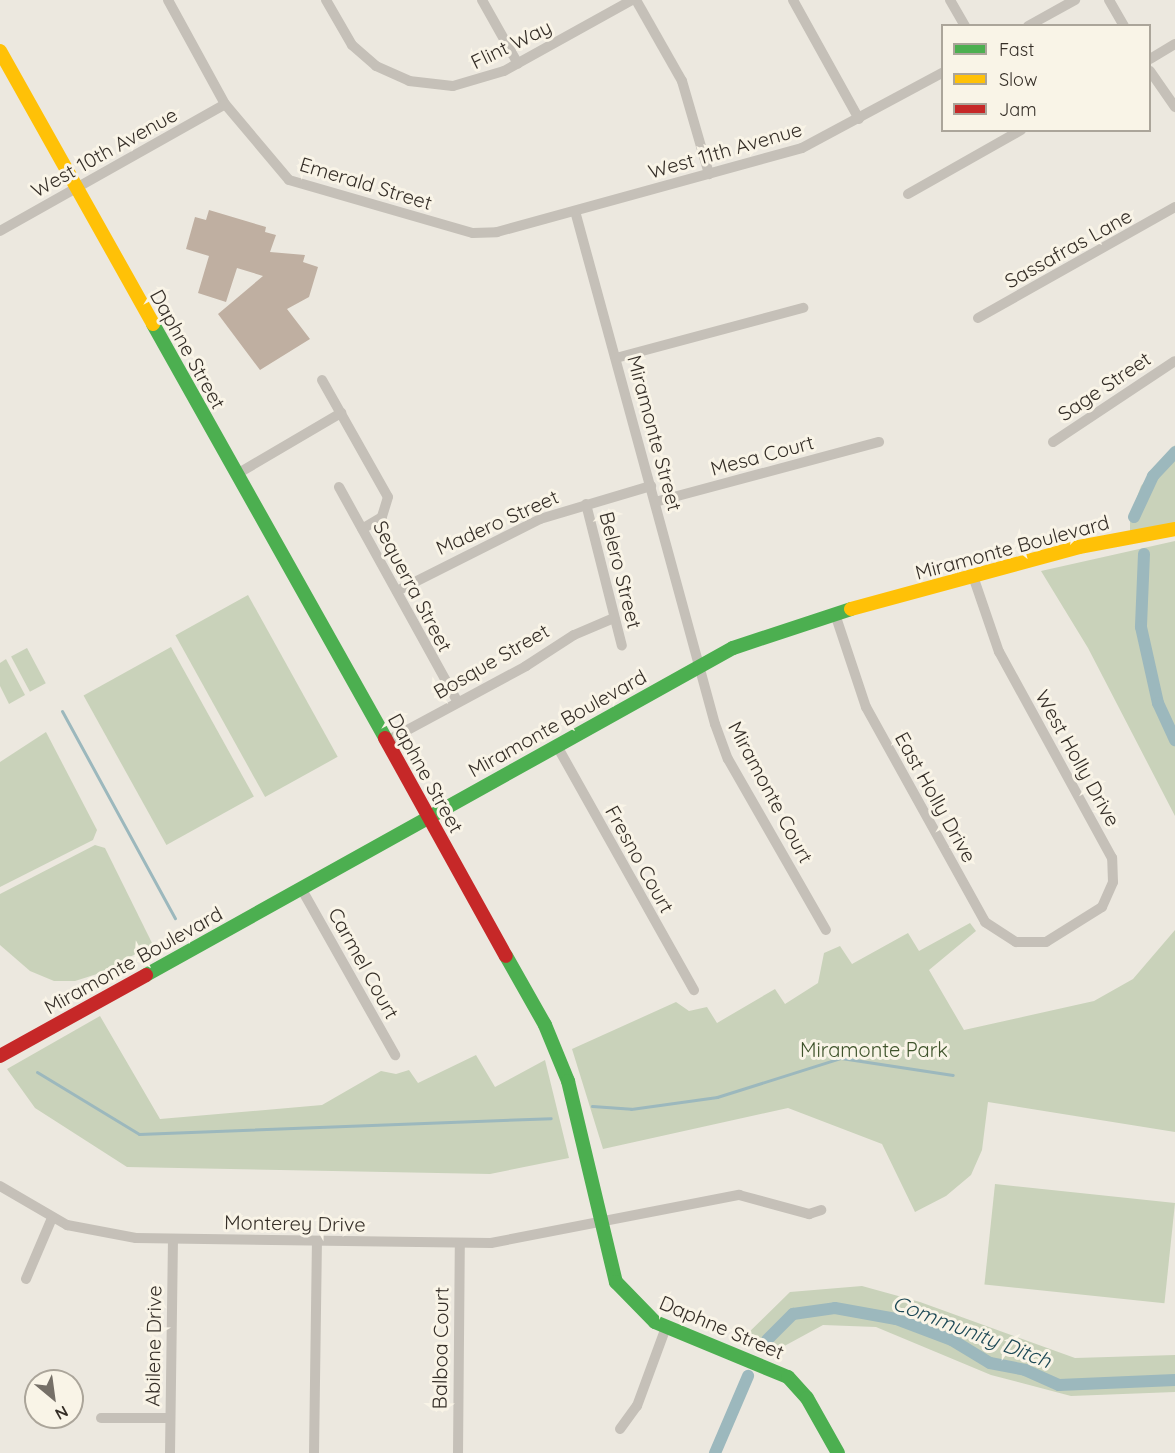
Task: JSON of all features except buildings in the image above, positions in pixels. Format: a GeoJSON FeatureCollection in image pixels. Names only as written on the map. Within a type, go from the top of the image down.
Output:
{"type":"FeatureCollection","features":[{"type":"Feature","properties":{"kind":"street","name":"Emerald Street"},"geometry":{"type":"LineString","coordinates":[[168,0],[225,104],[282,174],[312,190],[473,232],[497,232],[575,211]]}},
{"type":"Feature","properties":{"kind":"street","name":"Flint Way"},"geometry":{"type":"LineString","coordinates":[[326,0],[364,56],[409,81],[467,85],[518,64],[634,0]]}},
{"type":"Feature","properties":{"kind":"street"},"geometry":{"type":"LineString","coordinates":[[482,0],[518,64]]}},
{"type":"Feature","properties":{"kind":"street"},"geometry":{"type":"LineString","coordinates":[[634,0],[681,81],[709,174]]}},
{"type":"Feature","properties":{"kind":"street"},"geometry":{"type":"LineString","coordinates":[[792,0],[859,119]]}},
{"type":"Feature","properties":{"kind":"street"},"geometry":{"type":"LineString","coordinates":[[950,0],[964,24]]}},
{"type":"Feature","properties":{"kind":"street"},"geometry":{"type":"LineString","coordinates":[[1032,24],[1075,0]]}},
{"type":"Feature","properties":{"kind":"street"},"geometry":{"type":"LineString","coordinates":[[1109,0],[1123,24]]}},
{"type":"Feature","properties":{"kind":"street"},"geometry":{"type":"LineString","coordinates":[[1151,58],[1175,44]]}},
{"type":"Feature","properties":{"kind":"street","name":"Daphne Street"},"geometry":{"type":"LineString","coordinates":[[0,51],[387,741],[556,1049],[575,1106],[600,1223],[620,1287],[645,1315],[666,1327],[788,1377],[807,1398],[838,1453]]}},
{"type":"Feature","properties":{"kind":"street","name":"West 11th Avenue"},"geometry":{"type":"LineString","coordinates":[[575,211],[802,148],[941,74]]}},
{"type":"Feature","properties":{"kind":"street"},"geometry":{"type":"LineString","coordinates":[[1151,74],[1175,107]]}},
{"type":"Feature","properties":{"kind":"street","name":"West 10th Avenue"},"geometry":{"type":"LineString","coordinates":[[0,231],[225,104]]}},
{"type":"Feature","properties":{"kind":"street"},"geometry":{"type":"LineString","coordinates":[[908,194],[1017,132]]}},
{"type":"Feature","properties":{"kind":"street","name":"Sassafras Lane"},"geometry":{"type":"LineString","coordinates":[[978,318],[1175,207]]}},
{"type":"Feature","properties":{"kind":"street","name":"Miramonte Street"},"geometry":{"type":"LineString","coordinates":[[575,211],[699,665]]}},
{"type":"Feature","properties":{"kind":"street"},"geometry":{"type":"LineString","coordinates":[[616,358],[803,308]]}},
{"type":"Feature","properties":{"kind":"street","name":"Sage Street"},"geometry":{"type":"LineString","coordinates":[[1053,442],[1175,361]]}},
{"type":"Feature","properties":{"kind":"street"},"geometry":{"type":"LineString","coordinates":[[322,380],[388,497],[382,518],[362,529]]}},
{"type":"Feature","properties":{"kind":"street"},"geometry":{"type":"LineString","coordinates":[[237,474],[341,413]]}},
{"type":"Feature","properties":{"kind":"street","name":"Mesa Court"},"geometry":{"type":"LineString","coordinates":[[655,502],[879,442]]}},
{"type":"Feature","properties":{"kind":"street","name":"Madero Street"},"geometry":{"type":"LineString","coordinates":[[397,591],[540,519],[651,486]]}},
{"type":"Feature","properties":{"kind":"street","name":"Sequerra Street"},"geometry":{"type":"LineString","coordinates":[[339,487],[457,701]]}},
{"type":"Feature","properties":{"kind":"street","name":"Belero Street"},"geometry":{"type":"LineString","coordinates":[[586,504],[622,646]]}},
{"type":"Feature","properties":{"kind":"street","name":"Miramonte Boulevard"},"geometry":{"type":"LineString","coordinates":[[0,1056],[699,665],[775,632],[834,614],[1079,547],[1175,529]]}},
{"type":"Feature","properties":{"kind":"street","name":"West Holly Drive"},"geometry":{"type":"LineString","coordinates":[[973,576],[999,652],[1112,858],[1113,882],[1102,907],[1055,938]]}},
{"type":"Feature","properties":{"kind":"street","name":"East Holly Drive"},"geometry":{"type":"LineString","coordinates":[[834,614],[866,707],[985,922],[1016,942],[1038,944],[1055,938]]}},
{"type":"Feature","properties":{"kind":"street","name":"Bosque Street"},"geometry":{"type":"LineString","coordinates":[[387,741],[457,701],[526,666],[574,634],[614,618]]}},
{"type":"Feature","properties":{"kind":"street","name":"Miramonte Court"},"geometry":{"type":"LineString","coordinates":[[699,665],[728,759],[826,930]]}},
{"type":"Feature","properties":{"kind":"street","name":"Fresno Court"},"geometry":{"type":"LineString","coordinates":[[556,746],[694,990]]}},
{"type":"Feature","properties":{"kind":"street","name":"Carmel Court"},"geometry":{"type":"LineString","coordinates":[[301,888],[395,1055]]}},
{"type":"Feature","properties":{"kind":"street","name":"Monterey Drive"},"geometry":{"type":"LineString","coordinates":[[0,1186],[52,1218],[115,1236],[173,1239],[460,1243],[515,1240],[739,1195],[809,1214],[821,1210]]}},
{"type":"Feature","properties":{"kind":"street"},"geometry":{"type":"LineString","coordinates":[[26,1279],[52,1218]]}},
{"type":"Feature","properties":{"kind":"street","name":"Abilene Drive"},"geometry":{"type":"LineString","coordinates":[[171,1453],[173,1239]]}},
{"type":"Feature","properties":{"kind":"street"},"geometry":{"type":"LineString","coordinates":[[314,1453],[317,1241]]}},
{"type":"Feature","properties":{"kind":"street","name":"Balboa Court"},"geometry":{"type":"LineString","coordinates":[[458,1453],[460,1243]]}},
{"type":"Feature","properties":{"kind":"street"},"geometry":{"type":"LineString","coordinates":[[620,1428],[637,1406],[666,1327]]}},
{"type":"Feature","properties":{"kind":"street"},"geometry":{"type":"LineString","coordinates":[[101,1418],[170,1418]]}},
{"type":"Feature","properties":{"kind":"green space"},"geometry":{"type":"Polygon","coordinates":[[[1175,445],[1175,529],[1130,537],[1130,517],[1141,486],[1175,445]]]}},
{"type":"Feature","properties":{"kind":"green space"},"geometry":{"type":"Polygon","coordinates":[[[1175,541],[1175,816],[1088,648],[1041,571],[1175,541]]]}},
{"type":"Feature","properties":{"kind":"green space"},"geometry":{"type":"Polygon","coordinates":[[[248,595],[338,757],[265,797],[175,635],[248,595]]]}},
{"type":"Feature","properties":{"kind":"green space"},"geometry":{"type":"Polygon","coordinates":[[[171,647],[254,797],[166,845],[84,695],[171,647]]]}},
{"type":"Feature","properties":{"kind":"green space"},"geometry":{"type":"Polygon","coordinates":[[[27,648],[46,683],[30,692],[11,656],[27,648]]]}},
{"type":"Feature","properties":{"kind":"green space"},"geometry":{"type":"Polygon","coordinates":[[[6,659],[25,695],[9,704],[0,686],[0,663],[6,659]]]}},
{"type":"Feature","properties":{"kind":"green space"},"geometry":{"type":"Polygon","coordinates":[[[46,732],[97,830],[93,840],[0,887],[0,762],[46,732]]]}},
{"type":"Feature","properties":{"kind":"green space"},"geometry":{"type":"Polygon","coordinates":[[[95,845],[105,848],[153,945],[97,974],[75,981],[54,981],[30,971],[0,945],[0,894],[95,845]]]}},
{"type":"Feature","properties":{"kind":"green space","name":"Miramonte Park"},"geometry":{"type":"Polygon","coordinates":[[[970,923],[976,931],[929,970],[964,1030],[1094,1001],[1133,979],[1175,930],[1175,1132],[988,1102],[982,1150],[971,1175],[946,1196],[915,1212],[882,1144],[788,1108],[603,1149],[572,1049],[676,1002],[689,1011],[707,1007],[717,1023],[775,989],[785,1004],[818,983],[824,953],[840,946],[852,964],[908,933],[919,951],[970,923]]]}},
{"type":"Feature","properties":{"kind":"green space"},"geometry":{"type":"Polygon","coordinates":[[[100,1016],[160,1119],[322,1105],[381,1071],[396,1074],[409,1070],[418,1083],[476,1055],[495,1087],[545,1060],[569,1158],[490,1174],[127,1167],[35,1108],[7,1069],[100,1016]]]}},
{"type":"Feature","properties":{"kind":"green space"},"geometry":{"type":"Polygon","coordinates":[[[995,1184],[1175,1203],[1164,1303],[984,1284],[995,1184]]]}},
{"type":"Feature","properties":{"kind":"green space"},"geometry":{"type":"Polygon","coordinates":[[[862,1286],[920,1302],[1075,1358],[1175,1355],[1175,1392],[1071,1396],[991,1375],[876,1327],[823,1325],[777,1350],[742,1339],[790,1292],[862,1286]]]}},
{"type":"Feature","properties":{"kind":"waterway","name":"Community Ditch"},"geometry":{"type":"LineString","coordinates":[[1134,517],[1153,476],[1175,452]]}},
{"type":"Feature","properties":{"kind":"waterway","name":"Community Ditch"},"geometry":{"type":"LineString","coordinates":[[1144,554],[1141,627],[1158,703],[1175,740]]}},
{"type":"Feature","properties":{"kind":"waterway"},"geometry":{"type":"LineString","coordinates":[[62,711],[175,918]]}},
{"type":"Feature","properties":{"kind":"waterway"},"geometry":{"type":"LineString","coordinates":[[592,1106],[631,1109],[717,1097],[841,1058],[953,1075]]}},
{"type":"Feature","properties":{"kind":"waterway"},"geometry":{"type":"LineString","coordinates":[[37,1072],[139,1134],[551,1118]]}},
{"type":"Feature","properties":{"kind":"waterway","name":"Community Ditch"},"geometry":{"type":"LineString","coordinates":[[767,1340],[793,1314],[835,1308],[896,1319],[952,1340],[990,1363],[1025,1370],[1059,1385],[1175,1380]]}},
{"type":"Feature","properties":{"kind":"waterway"},"geometry":{"type":"LineString","coordinates":[[715,1453],[748,1376]]}},
{"type":"Feature","properties":{"kind":"traffic: fast"},"geometry":{"type":"LineString","coordinates":[[153,324],[385,738]]}},
{"type":"Feature","properties":{"kind":"traffic: fast"},"geometry":{"type":"LineString","coordinates":[[146,975],[733,648],[851,609]]}},
{"type":"Feature","properties":{"kind":"traffic: fast"},"geometry":{"type":"LineString","coordinates":[[506,956],[545,1025],[568,1081],[616,1282],[655,1322],[788,1377],[807,1398],[838,1453]]}},
{"type":"Feature","properties":{"kind":"traffic: slow"},"geometry":{"type":"LineString","coordinates":[[0,51],[153,324]]}},
{"type":"Feature","properties":{"kind":"traffic: slow"},"geometry":{"type":"LineString","coordinates":[[851,609],[1079,547],[1175,529]]}},
{"type":"Feature","properties":{"kind":"traffic: jam"},"geometry":{"type":"LineString","coordinates":[[385,738],[506,956]]}},
{"type":"Feature","properties":{"kind":"traffic: jam"},"geometry":{"type":"LineString","coordinates":[[0,1056],[146,975]]}}]}
